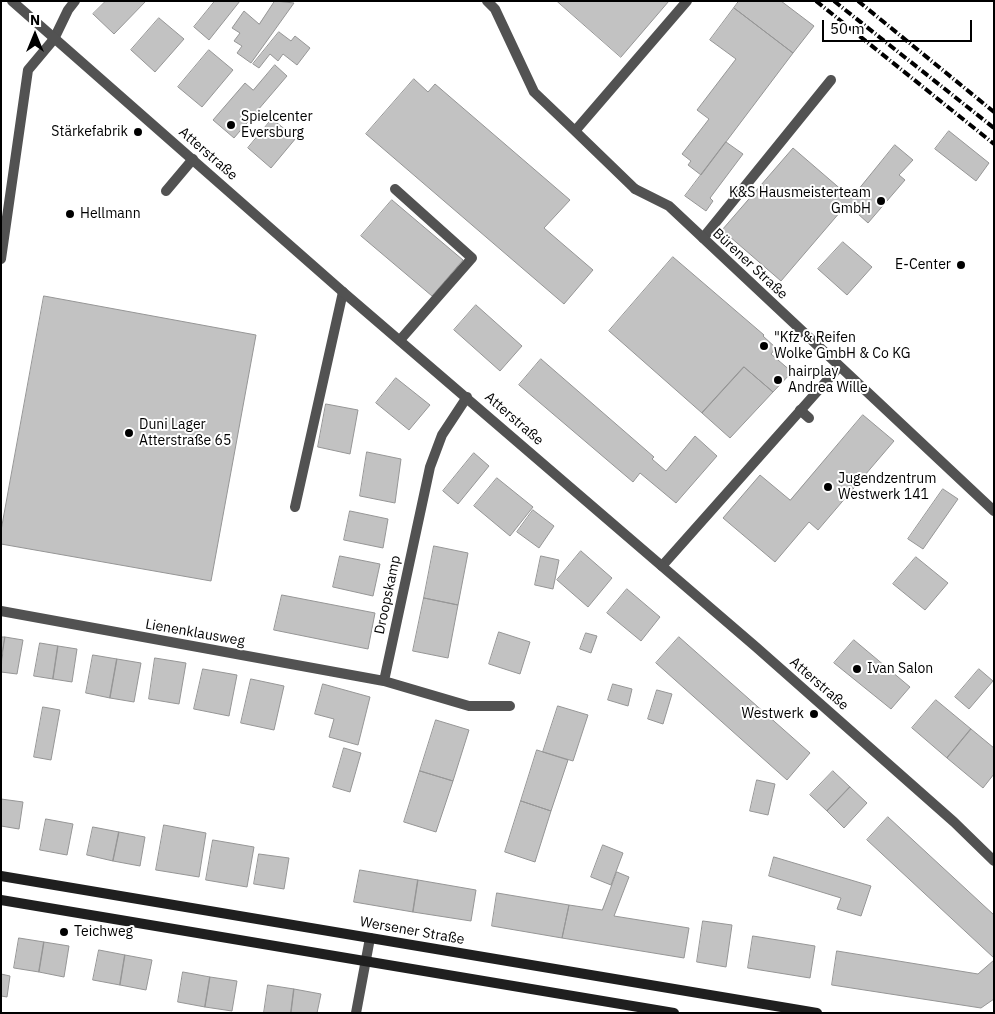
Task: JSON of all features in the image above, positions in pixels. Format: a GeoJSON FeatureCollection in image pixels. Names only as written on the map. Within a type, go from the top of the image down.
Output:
{"type":"FeatureCollection","features":[{"type":"Feature","properties":{"kind":"main road","name":"Wersener Straße"},"geometry":{"type":"LineString","coordinates":[[1,876],[817,1013]]}},
{"type":"Feature","properties":{"kind":"main road"},"geometry":{"type":"LineString","coordinates":[[1,900],[674,1013]]}},
{"type":"Feature","properties":{"kind":"street","name":"Atterstraße"},"geometry":{"type":"LineString","coordinates":[[12,1],[343,292],[662,566],[954,822],[994,860]]}},
{"type":"Feature","properties":{"kind":"street"},"geometry":{"type":"LineString","coordinates":[[1,259],[28,70],[54,38],[68,10],[76,1]]}},
{"type":"Feature","properties":{"kind":"street","name":"Bürener Straße"},"geometry":{"type":"LineString","coordinates":[[488,1],[495,9],[534,92],[636,189],[669,206],[994,511]]}},
{"type":"Feature","properties":{"kind":"street"},"geometry":{"type":"LineString","coordinates":[[575,131],[687,1]]}},
{"type":"Feature","properties":{"kind":"street"},"geometry":{"type":"LineString","coordinates":[[703,238],[831,80]]}},
{"type":"Feature","properties":{"kind":"street"},"geometry":{"type":"LineString","coordinates":[[166,191],[193,159]]}},
{"type":"Feature","properties":{"kind":"street"},"geometry":{"type":"LineString","coordinates":[[394,189],[472,258],[400,340]]}},
{"type":"Feature","properties":{"kind":"street"},"geometry":{"type":"LineString","coordinates":[[295,507],[343,292]]}},
{"type":"Feature","properties":{"kind":"street"},"geometry":{"type":"LineString","coordinates":[[662,566],[839,367]]}},
{"type":"Feature","properties":{"kind":"street","name":"Droopskamp"},"geometry":{"type":"LineString","coordinates":[[384,681],[430,467],[442,435],[467,397]]}},
{"type":"Feature","properties":{"kind":"street"},"geometry":{"type":"LineString","coordinates":[[800,410],[809,418]]}},
{"type":"Feature","properties":{"kind":"street","name":"Lienenklausweg"},"geometry":{"type":"LineString","coordinates":[[1,612],[384,681]]}},
{"type":"Feature","properties":{"kind":"street"},"geometry":{"type":"LineString","coordinates":[[384,681],[469,706],[510,706]]}},
{"type":"Feature","properties":{"kind":"street"},"geometry":{"type":"LineString","coordinates":[[356,1013],[370,938]]}},
{"type":"Feature","properties":{"kind":"building"},"geometry":{"type":"Polygon","coordinates":[[[106,1],[146,1],[114,34],[93,14],[106,1]]]}},
{"type":"Feature","properties":{"kind":"building"},"geometry":{"type":"Polygon","coordinates":[[[215,1],[240,1],[209,40],[194,27],[215,1]]]}},
{"type":"Feature","properties":{"kind":"building"},"geometry":{"type":"Polygon","coordinates":[[[275,1],[294,3],[251,63],[237,53],[242,46],[234,41],[240,33],[232,28],[244,11],[259,24],[275,1]]]}},
{"type":"Feature","properties":{"kind":"building"},"geometry":{"type":"Polygon","coordinates":[[[557,1],[669,1],[621,57],[557,1]]]}},
{"type":"Feature","properties":{"kind":"building"},"geometry":{"type":"Polygon","coordinates":[[[739,1],[781,1],[814,26],[793,53],[734,8],[739,1]]]}},
{"type":"Feature","properties":{"kind":"building"},"geometry":{"type":"Polygon","coordinates":[[[734,8],[793,53],[701,175],[688,165],[691,161],[682,154],[709,119],[697,110],[736,59],[710,40],[734,8]]]}},
{"type":"Feature","properties":{"kind":"building"},"geometry":{"type":"Polygon","coordinates":[[[159,18],[184,39],[155,72],[131,50],[159,18]]]}},
{"type":"Feature","properties":{"kind":"building"},"geometry":{"type":"Polygon","coordinates":[[[279,32],[291,41],[295,36],[310,48],[297,65],[283,54],[278,61],[270,54],[259,68],[253,64],[279,32]]]}},
{"type":"Feature","properties":{"kind":"building"},"geometry":{"type":"Polygon","coordinates":[[[209,50],[233,70],[202,107],[178,87],[209,50]]]}},
{"type":"Feature","properties":{"kind":"building"},"geometry":{"type":"Polygon","coordinates":[[[275,65],[287,76],[234,138],[213,120],[245,83],[253,90],[275,65]]]}},
{"type":"Feature","properties":{"kind":"building"},"geometry":{"type":"Polygon","coordinates":[[[414,79],[428,92],[435,84],[570,200],[544,228],[593,270],[564,304],[366,134],[414,79]]]}},
{"type":"Feature","properties":{"kind":"building"},"geometry":{"type":"Polygon","coordinates":[[[272,119],[296,138],[271,168],[248,148],[272,119]]]}},
{"type":"Feature","properties":{"kind":"building"},"geometry":{"type":"Polygon","coordinates":[[[949,131],[989,163],[976,181],[935,149],[949,131]]]}},
{"type":"Feature","properties":{"kind":"building"},"geometry":{"type":"Polygon","coordinates":[[[726,142],[743,154],[710,198],[713,201],[706,211],[685,196],[726,142]]]}},
{"type":"Feature","properties":{"kind":"building"},"geometry":{"type":"Polygon","coordinates":[[[895,145],[913,160],[899,175],[905,180],[868,223],[847,204],[781,281],[722,230],[793,148],[851,198],[895,145]]]}},
{"type":"Feature","properties":{"kind":"building"},"geometry":{"type":"Polygon","coordinates":[[[392,200],[463,260],[432,296],[361,236],[392,200]]]}},
{"type":"Feature","properties":{"kind":"building"},"geometry":{"type":"Polygon","coordinates":[[[843,242],[872,267],[847,295],[818,269],[843,242]]]}},
{"type":"Feature","properties":{"kind":"building"},"geometry":{"type":"Polygon","coordinates":[[[673,257],[764,335],[776,348],[771,354],[792,372],[773,392],[744,367],[702,413],[609,331],[673,257]]]}},
{"type":"Feature","properties":{"kind":"building","name":"Duni Lager Atterstraße 65"},"geometry":{"type":"Polygon","coordinates":[[[44,296],[256,335],[211,581],[1,544],[1,531],[44,296]]]}},
{"type":"Feature","properties":{"kind":"building"},"geometry":{"type":"Polygon","coordinates":[[[476,305],[522,346],[500,371],[454,330],[476,305]]]}},
{"type":"Feature","properties":{"kind":"building"},"geometry":{"type":"Polygon","coordinates":[[[541,359],[654,457],[652,459],[666,471],[695,436],[717,456],[676,503],[640,473],[633,482],[519,385],[541,359]]]}},
{"type":"Feature","properties":{"kind":"building"},"geometry":{"type":"Polygon","coordinates":[[[744,367],[773,392],[730,438],[702,413],[744,367]]]}},
{"type":"Feature","properties":{"kind":"building"},"geometry":{"type":"Polygon","coordinates":[[[396,378],[430,405],[409,430],[376,403],[396,378]]]}},
{"type":"Feature","properties":{"kind":"building"},"geometry":{"type":"Polygon","coordinates":[[[326,404],[358,410],[350,454],[318,447],[326,404]]]}},
{"type":"Feature","properties":{"kind":"building","name":"Jugendzentrum Westwerk 141"},"geometry":{"type":"Polygon","coordinates":[[[863,415],[894,441],[818,530],[809,522],[775,562],[723,518],[760,475],[790,500],[863,415]]]}},
{"type":"Feature","properties":{"kind":"building"},"geometry":{"type":"Polygon","coordinates":[[[367,452],[401,459],[395,503],[360,496],[367,452]]]}},
{"type":"Feature","properties":{"kind":"building"},"geometry":{"type":"Polygon","coordinates":[[[474,453],[489,466],[458,504],[443,491],[474,453]]]}},
{"type":"Feature","properties":{"kind":"building"},"geometry":{"type":"Polygon","coordinates":[[[497,478],[533,507],[510,536],[474,506],[497,478]]]}},
{"type":"Feature","properties":{"kind":"building"},"geometry":{"type":"Polygon","coordinates":[[[943,489],[958,499],[923,549],[908,539],[943,489]]]}},
{"type":"Feature","properties":{"kind":"building"},"geometry":{"type":"Polygon","coordinates":[[[533,510],[554,526],[539,548],[517,532],[533,510]]]}},
{"type":"Feature","properties":{"kind":"building"},"geometry":{"type":"Polygon","coordinates":[[[350,511],[388,519],[383,548],[344,540],[350,511]]]}},
{"type":"Feature","properties":{"kind":"building"},"geometry":{"type":"Polygon","coordinates":[[[434,546],[468,553],[458,605],[424,598],[434,546]]]}},
{"type":"Feature","properties":{"kind":"building"},"geometry":{"type":"Polygon","coordinates":[[[581,551],[612,578],[588,607],[557,580],[581,551]]]}},
{"type":"Feature","properties":{"kind":"building"},"geometry":{"type":"Polygon","coordinates":[[[340,556],[380,564],[373,596],[333,587],[340,556]]]}},
{"type":"Feature","properties":{"kind":"building"},"geometry":{"type":"Polygon","coordinates":[[[541,556],[559,560],[553,589],[535,585],[541,556]]]}},
{"type":"Feature","properties":{"kind":"building"},"geometry":{"type":"Polygon","coordinates":[[[916,557],[948,583],[925,610],[893,584],[916,557]]]}},
{"type":"Feature","properties":{"kind":"building"},"geometry":{"type":"Polygon","coordinates":[[[627,589],[660,617],[641,641],[607,613],[627,589]]]}},
{"type":"Feature","properties":{"kind":"building"},"geometry":{"type":"Polygon","coordinates":[[[282,595],[375,613],[368,649],[274,630],[282,595]]]}},
{"type":"Feature","properties":{"kind":"building"},"geometry":{"type":"Polygon","coordinates":[[[424,598],[458,605],[448,658],[413,651],[424,598]]]}},
{"type":"Feature","properties":{"kind":"building"},"geometry":{"type":"Polygon","coordinates":[[[499,632],[530,642],[520,674],[489,664],[499,632]]]}},
{"type":"Feature","properties":{"kind":"building"},"geometry":{"type":"Polygon","coordinates":[[[586,633],[597,636],[591,653],[580,649],[586,633]]]}},
{"type":"Feature","properties":{"kind":"building"},"geometry":{"type":"Polygon","coordinates":[[[1,637],[5,637],[1,659],[1,637]]]}},
{"type":"Feature","properties":{"kind":"building"},"geometry":{"type":"Polygon","coordinates":[[[5,637],[23,640],[17,674],[1,672],[5,637]]]}},
{"type":"Feature","properties":{"kind":"building"},"geometry":{"type":"Polygon","coordinates":[[[679,637],[810,753],[787,780],[656,663],[679,637]]]}},
{"type":"Feature","properties":{"kind":"building"},"geometry":{"type":"Polygon","coordinates":[[[854,640],[910,687],[891,709],[834,663],[854,640]]]}},
{"type":"Feature","properties":{"kind":"building"},"geometry":{"type":"Polygon","coordinates":[[[40,643],[58,646],[53,679],[34,676],[40,643]]]}},
{"type":"Feature","properties":{"kind":"building"},"geometry":{"type":"Polygon","coordinates":[[[58,646],[77,649],[72,682],[53,679],[58,646]]]}},
{"type":"Feature","properties":{"kind":"building"},"geometry":{"type":"Polygon","coordinates":[[[93,655],[117,659],[110,698],[86,693],[93,655]]]}},
{"type":"Feature","properties":{"kind":"building"},"geometry":{"type":"Polygon","coordinates":[[[155,658],[186,663],[179,704],[149,699],[155,658]]]}},
{"type":"Feature","properties":{"kind":"building"},"geometry":{"type":"Polygon","coordinates":[[[117,659],[141,663],[134,702],[110,698],[117,659]]]}},
{"type":"Feature","properties":{"kind":"building"},"geometry":{"type":"Polygon","coordinates":[[[203,669],[237,675],[229,716],[194,709],[203,669]]]}},
{"type":"Feature","properties":{"kind":"building"},"geometry":{"type":"Polygon","coordinates":[[[979,669],[993,681],[969,709],[955,697],[979,669]]]}},
{"type":"Feature","properties":{"kind":"building"},"geometry":{"type":"Polygon","coordinates":[[[251,679],[284,686],[274,730],[241,723],[251,679]]]}},
{"type":"Feature","properties":{"kind":"building"},"geometry":{"type":"Polygon","coordinates":[[[323,684],[370,697],[358,745],[329,737],[334,719],[315,714],[323,684]]]}},
{"type":"Feature","properties":{"kind":"building"},"geometry":{"type":"Polygon","coordinates":[[[613,684],[632,689],[628,706],[608,700],[613,684]]]}},
{"type":"Feature","properties":{"kind":"building"},"geometry":{"type":"Polygon","coordinates":[[[657,690],[672,694],[663,724],[648,719],[657,690]]]}},
{"type":"Feature","properties":{"kind":"building"},"geometry":{"type":"Polygon","coordinates":[[[936,700],[971,729],[947,758],[912,728],[936,700]]]}},
{"type":"Feature","properties":{"kind":"building"},"geometry":{"type":"Polygon","coordinates":[[[558,706],[588,715],[573,761],[543,752],[558,706]]]}},
{"type":"Feature","properties":{"kind":"building"},"geometry":{"type":"Polygon","coordinates":[[[43,707],[60,710],[51,760],[34,757],[43,707]]]}},
{"type":"Feature","properties":{"kind":"building"},"geometry":{"type":"Polygon","coordinates":[[[436,720],[469,730],[453,781],[420,771],[436,720]]]}},
{"type":"Feature","properties":{"kind":"building"},"geometry":{"type":"Polygon","coordinates":[[[971,729],[994,748],[994,774],[983,788],[947,758],[971,729]]]}},
{"type":"Feature","properties":{"kind":"building"},"geometry":{"type":"Polygon","coordinates":[[[344,748],[361,753],[350,792],[333,787],[344,748]]]}},
{"type":"Feature","properties":{"kind":"building"},"geometry":{"type":"Polygon","coordinates":[[[537,750],[568,760],[551,811],[521,801],[537,750]]]}},
{"type":"Feature","properties":{"kind":"building"},"geometry":{"type":"Polygon","coordinates":[[[420,771],[453,781],[436,832],[404,822],[420,771]]]}},
{"type":"Feature","properties":{"kind":"building"},"geometry":{"type":"Polygon","coordinates":[[[833,771],[850,787],[827,811],[810,795],[833,771]]]}},
{"type":"Feature","properties":{"kind":"building"},"geometry":{"type":"Polygon","coordinates":[[[757,780],[775,784],[768,815],[750,811],[757,780]]]}},
{"type":"Feature","properties":{"kind":"building"},"geometry":{"type":"Polygon","coordinates":[[[850,787],[867,803],[844,828],[827,811],[850,787]]]}},
{"type":"Feature","properties":{"kind":"building"},"geometry":{"type":"Polygon","coordinates":[[[1,799],[23,802],[19,829],[1,826],[1,799]]]}},
{"type":"Feature","properties":{"kind":"building"},"geometry":{"type":"Polygon","coordinates":[[[521,801],[551,811],[535,862],[505,852],[521,801]]]}},
{"type":"Feature","properties":{"kind":"building"},"geometry":{"type":"Polygon","coordinates":[[[888,817],[994,915],[994,958],[867,840],[888,817]]]}},
{"type":"Feature","properties":{"kind":"building"},"geometry":{"type":"Polygon","coordinates":[[[46,819],[73,824],[67,855],[40,850],[46,819]]]}},
{"type":"Feature","properties":{"kind":"building"},"geometry":{"type":"Polygon","coordinates":[[[164,825],[206,833],[199,877],[156,870],[164,825]]]}},
{"type":"Feature","properties":{"kind":"building"},"geometry":{"type":"Polygon","coordinates":[[[93,827],[119,832],[113,861],[87,855],[93,827]]]}},
{"type":"Feature","properties":{"kind":"building"},"geometry":{"type":"Polygon","coordinates":[[[119,832],[145,837],[140,866],[113,861],[119,832]]]}},
{"type":"Feature","properties":{"kind":"building"},"geometry":{"type":"Polygon","coordinates":[[[213,840],[254,847],[247,887],[206,880],[213,840]]]}},
{"type":"Feature","properties":{"kind":"building"},"geometry":{"type":"Polygon","coordinates":[[[603,845],[623,853],[611,885],[591,877],[603,845]]]}},
{"type":"Feature","properties":{"kind":"building"},"geometry":{"type":"Polygon","coordinates":[[[259,854],[289,858],[284,889],[254,884],[259,854]]]}},
{"type":"Feature","properties":{"kind":"building"},"geometry":{"type":"Polygon","coordinates":[[[774,857],[871,886],[861,916],[837,909],[841,898],[769,876],[774,857]]]}},
{"type":"Feature","properties":{"kind":"building"},"geometry":{"type":"Polygon","coordinates":[[[360,870],[418,880],[413,912],[354,902],[360,870]]]}},
{"type":"Feature","properties":{"kind":"building"},"geometry":{"type":"Polygon","coordinates":[[[617,872],[629,877],[614,916],[689,928],[684,958],[562,938],[569,905],[602,910],[617,872]]]}},
{"type":"Feature","properties":{"kind":"building"},"geometry":{"type":"Polygon","coordinates":[[[418,880],[476,890],[471,921],[413,912],[418,880]]]}},
{"type":"Feature","properties":{"kind":"building"},"geometry":{"type":"Polygon","coordinates":[[[497,893],[569,905],[562,938],[492,926],[497,893]]]}},
{"type":"Feature","properties":{"kind":"building"},"geometry":{"type":"Polygon","coordinates":[[[703,921],[732,925],[726,967],[697,962],[703,921]]]}},
{"type":"Feature","properties":{"kind":"building"},"geometry":{"type":"Polygon","coordinates":[[[753,936],[815,946],[810,978],[748,968],[753,936]]]}},
{"type":"Feature","properties":{"kind":"building"},"geometry":{"type":"Polygon","coordinates":[[[19,938],[44,942],[39,972],[14,968],[19,938]]]}},
{"type":"Feature","properties":{"kind":"building"},"geometry":{"type":"Polygon","coordinates":[[[44,942],[69,946],[64,977],[39,972],[44,942]]]}},
{"type":"Feature","properties":{"kind":"building"},"geometry":{"type":"Polygon","coordinates":[[[99,950],[125,955],[120,985],[93,980],[99,950]]]}},
{"type":"Feature","properties":{"kind":"building"},"geometry":{"type":"Polygon","coordinates":[[[837,951],[978,974],[994,960],[994,999],[981,1008],[832,985],[837,951]]]}},
{"type":"Feature","properties":{"kind":"building"},"geometry":{"type":"Polygon","coordinates":[[[125,955],[152,960],[146,990],[120,985],[125,955]]]}},
{"type":"Feature","properties":{"kind":"building"},"geometry":{"type":"Polygon","coordinates":[[[183,972],[210,977],[205,1007],[178,1002],[183,972]]]}},
{"type":"Feature","properties":{"kind":"building"},"geometry":{"type":"Polygon","coordinates":[[[1,974],[10,976],[7,997],[1,996],[1,974]]]}},
{"type":"Feature","properties":{"kind":"building"},"geometry":{"type":"Polygon","coordinates":[[[210,977],[237,981],[232,1011],[205,1007],[210,977]]]}},
{"type":"Feature","properties":{"kind":"building"},"geometry":{"type":"Polygon","coordinates":[[[268,985],[294,989],[291,1013],[264,1013],[268,985]]]}},
{"type":"Feature","properties":{"kind":"building"},"geometry":{"type":"Polygon","coordinates":[[[294,989],[321,994],[317,1013],[291,1013],[294,989]]]}},
{"type":"Feature","properties":{"kind":"railway"},"geometry":{"type":"LineString","coordinates":[[816,1],[994,144]]}},
{"type":"Feature","properties":{"kind":"railway"},"geometry":{"type":"LineString","coordinates":[[834,1],[994,128]]}},
{"type":"Feature","properties":{"kind":"railway"},"geometry":{"type":"LineString","coordinates":[[858,1],[994,112]]}},
{"type":"Feature","properties":{"kind":"place","name":"Spielcenter Eversburg"},"geometry":{"type":"Point","coordinates":[231,125]}},
{"type":"Feature","properties":{"kind":"place","name":"Stärkefabrik"},"geometry":{"type":"Point","coordinates":[138,132]}},
{"type":"Feature","properties":{"kind":"place","name":"K&S Hausmeisterteam GmbH"},"geometry":{"type":"Point","coordinates":[881,201]}},
{"type":"Feature","properties":{"kind":"place","name":"Hellmann"},"geometry":{"type":"Point","coordinates":[70,214]}},
{"type":"Feature","properties":{"kind":"place","name":"E-Center"},"geometry":{"type":"Point","coordinates":[961,265]}},
{"type":"Feature","properties":{"kind":"place","name":"\"Kfz & Reifen Wolke GmbH & Co KG"},"geometry":{"type":"Point","coordinates":[764,346]}},
{"type":"Feature","properties":{"kind":"place","name":"hairplay Andrea Wille"},"geometry":{"type":"Point","coordinates":[778,380]}},
{"type":"Feature","properties":{"kind":"place","name":"Duni Lager Atterstraße 65"},"geometry":{"type":"Point","coordinates":[129,433]}},
{"type":"Feature","properties":{"kind":"place","name":"Jugendzentrum Westwerk 141"},"geometry":{"type":"Point","coordinates":[828,487]}},
{"type":"Feature","properties":{"kind":"place","name":"Ivan Salon"},"geometry":{"type":"Point","coordinates":[857,669]}},
{"type":"Feature","properties":{"kind":"place","name":"Westwerk"},"geometry":{"type":"Point","coordinates":[814,714]}},
{"type":"Feature","properties":{"kind":"place","name":"Teichweg"},"geometry":{"type":"Point","coordinates":[64,932]}}]}
